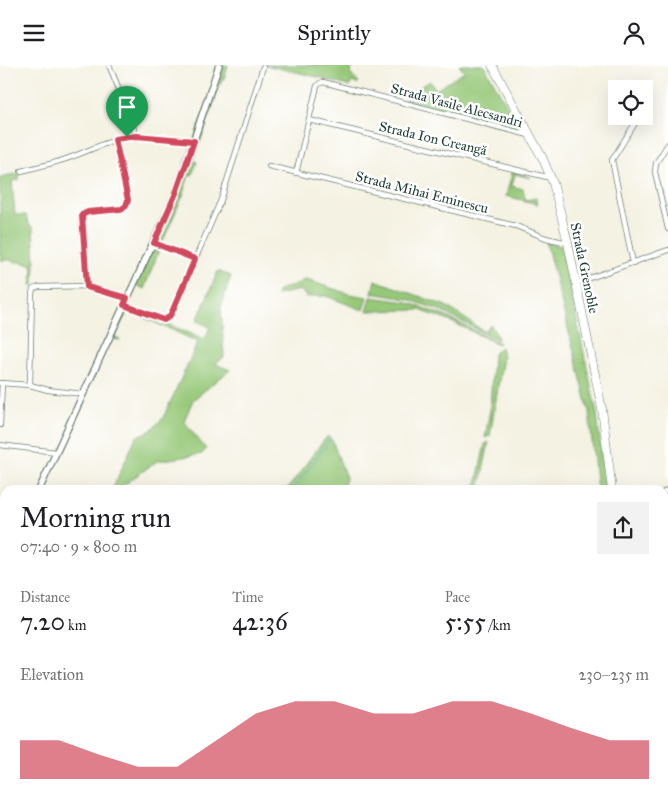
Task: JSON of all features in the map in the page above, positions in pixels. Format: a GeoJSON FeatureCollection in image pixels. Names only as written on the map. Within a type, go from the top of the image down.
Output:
{"type":"FeatureCollection","features":[{"type":"Feature","properties":{"kind":"main road","name":"Strada Grenoble"},"geometry":{"type":"LineString","coordinates":[[492,65],[552,178],[568,243],[602,409],[611,485]]}},
{"type":"Feature","properties":{"kind":"street"},"geometry":{"type":"LineString","coordinates":[[108,65],[128,111],[136,136]]}},
{"type":"Feature","properties":{"kind":"street"},"geometry":{"type":"LineString","coordinates":[[41,485],[176,193],[219,65]]}},
{"type":"Feature","properties":{"kind":"street"},"geometry":{"type":"LineString","coordinates":[[124,305],[162,320],[167,319],[172,312],[221,200],[263,67]]}},
{"type":"Feature","properties":{"kind":"street","name":"Strada Vasile Alecsandri"},"geometry":{"type":"LineString","coordinates":[[309,121],[317,85],[327,82],[531,136]]}},
{"type":"Feature","properties":{"kind":"street"},"geometry":{"type":"LineString","coordinates":[[296,173],[309,121]]}},
{"type":"Feature","properties":{"kind":"street","name":"Strada Ion Creangă"},"geometry":{"type":"LineString","coordinates":[[309,121],[552,178]]}},
{"type":"Feature","properties":{"kind":"street"},"geometry":{"type":"LineString","coordinates":[[633,263],[612,160],[634,125]]}},
{"type":"Feature","properties":{"kind":"street"},"geometry":{"type":"LineString","coordinates":[[21,171],[66,159],[115,139],[136,136],[194,141]]}},
{"type":"Feature","properties":{"kind":"street"},"geometry":{"type":"LineString","coordinates":[[87,287],[82,215],[88,212],[122,209],[126,206],[128,200],[115,139]]}},
{"type":"Feature","properties":{"kind":"street"},"geometry":{"type":"LineString","coordinates":[[668,143],[656,163],[655,172],[668,229]]}},
{"type":"Feature","properties":{"kind":"street","name":"Strada Mihai Eminescu"},"geometry":{"type":"LineString","coordinates":[[269,167],[516,226],[546,238],[568,243]]}},
{"type":"Feature","properties":{"kind":"street"},"geometry":{"type":"LineString","coordinates":[[154,243],[195,259]]}},
{"type":"Feature","properties":{"kind":"street"},"geometry":{"type":"LineString","coordinates":[[576,283],[668,251]]}},
{"type":"Feature","properties":{"kind":"street"},"geometry":{"type":"LineString","coordinates":[[30,385],[32,291],[34,289],[39,287],[87,287],[127,298]]}},
{"type":"Feature","properties":{"kind":"street"},"geometry":{"type":"LineString","coordinates":[[0,425],[1,383],[30,385],[48,390],[83,394]]}},
{"type":"Feature","properties":{"kind":"street"},"geometry":{"type":"LineString","coordinates":[[0,445],[56,452]]}},
{"type":"Feature","properties":{"kind":"green space"},"geometry":{"type":"Polygon","coordinates":[[[221,65],[228,65],[194,160],[197,162],[192,175],[189,175],[186,188],[162,243],[159,242],[158,239],[221,65]]]}},
{"type":"Feature","properties":{"kind":"green space"},"geometry":{"type":"Polygon","coordinates":[[[265,65],[352,65],[351,75],[359,82],[357,84],[351,82],[350,87],[322,78],[265,65]]]}},
{"type":"Feature","properties":{"kind":"green space"},"geometry":{"type":"Polygon","coordinates":[[[459,65],[484,65],[520,129],[519,131],[404,100],[418,101],[464,72],[459,65]]]}},
{"type":"Feature","properties":{"kind":"green space"},"geometry":{"type":"Polygon","coordinates":[[[430,81],[435,88],[424,95],[413,99],[405,96],[430,81]]]}},
{"type":"Feature","properties":{"kind":"green space"},"geometry":{"type":"Polygon","coordinates":[[[512,172],[531,178],[515,174],[512,186],[523,189],[526,200],[536,198],[538,204],[506,196],[512,172]]]}},
{"type":"Feature","properties":{"kind":"green space"},"geometry":{"type":"Polygon","coordinates":[[[19,173],[19,180],[12,181],[15,215],[26,215],[28,223],[33,228],[34,285],[31,285],[33,268],[31,264],[0,260],[0,177],[19,173]]]}},
{"type":"Feature","properties":{"kind":"green space"},"geometry":{"type":"Polygon","coordinates":[[[546,242],[561,246],[597,414],[604,485],[596,485],[589,411],[546,242]]]}},
{"type":"Feature","properties":{"kind":"green space"},"geometry":{"type":"Polygon","coordinates":[[[154,246],[160,248],[144,289],[136,285],[154,246]]]}},
{"type":"Feature","properties":{"kind":"green space"},"geometry":{"type":"Polygon","coordinates":[[[218,271],[231,276],[221,307],[224,357],[215,364],[230,370],[193,400],[184,421],[206,449],[202,454],[157,461],[124,485],[114,485],[136,437],[150,431],[163,418],[198,342],[128,310],[115,337],[120,340],[113,339],[112,336],[124,309],[126,308],[205,339],[210,327],[197,321],[218,271]]]}},
{"type":"Feature","properties":{"kind":"green space"},"geometry":{"type":"Polygon","coordinates":[[[304,280],[349,294],[367,297],[363,310],[326,296],[306,297],[301,290],[276,295],[281,289],[304,280]]]}},
{"type":"Feature","properties":{"kind":"green space"},"geometry":{"type":"Polygon","coordinates":[[[375,280],[446,306],[485,332],[491,325],[498,340],[439,310],[408,299],[372,293],[375,280]]]}},
{"type":"Feature","properties":{"kind":"green space"},"geometry":{"type":"Polygon","coordinates":[[[371,297],[407,302],[445,316],[499,343],[420,310],[367,311],[371,297]]]}},
{"type":"Feature","properties":{"kind":"green space"},"geometry":{"type":"Polygon","coordinates":[[[501,347],[503,357],[490,436],[485,438],[490,410],[493,354],[501,347]]]}},
{"type":"Feature","properties":{"kind":"green space"},"geometry":{"type":"Polygon","coordinates":[[[328,436],[332,440],[346,478],[344,485],[290,485],[328,436]]]}},
{"type":"Feature","properties":{"kind":"green space"},"geometry":{"type":"Polygon","coordinates":[[[489,442],[480,485],[476,485],[485,444],[489,442]]]}},
{"type":"Feature","properties":{"kind":"waterway"},"geometry":{"type":"LineString","coordinates":[[296,485],[330,439]]}},
{"type":"Feature","properties":{"kind":"route"},"geometry":{"type":"LineString","coordinates":[[136,136],[194,141],[176,193],[154,243],[195,259],[172,312],[164,320],[124,305],[127,298],[87,287],[82,215],[88,212],[122,209],[128,204],[115,139],[127,137],[136,136]]}}]}
